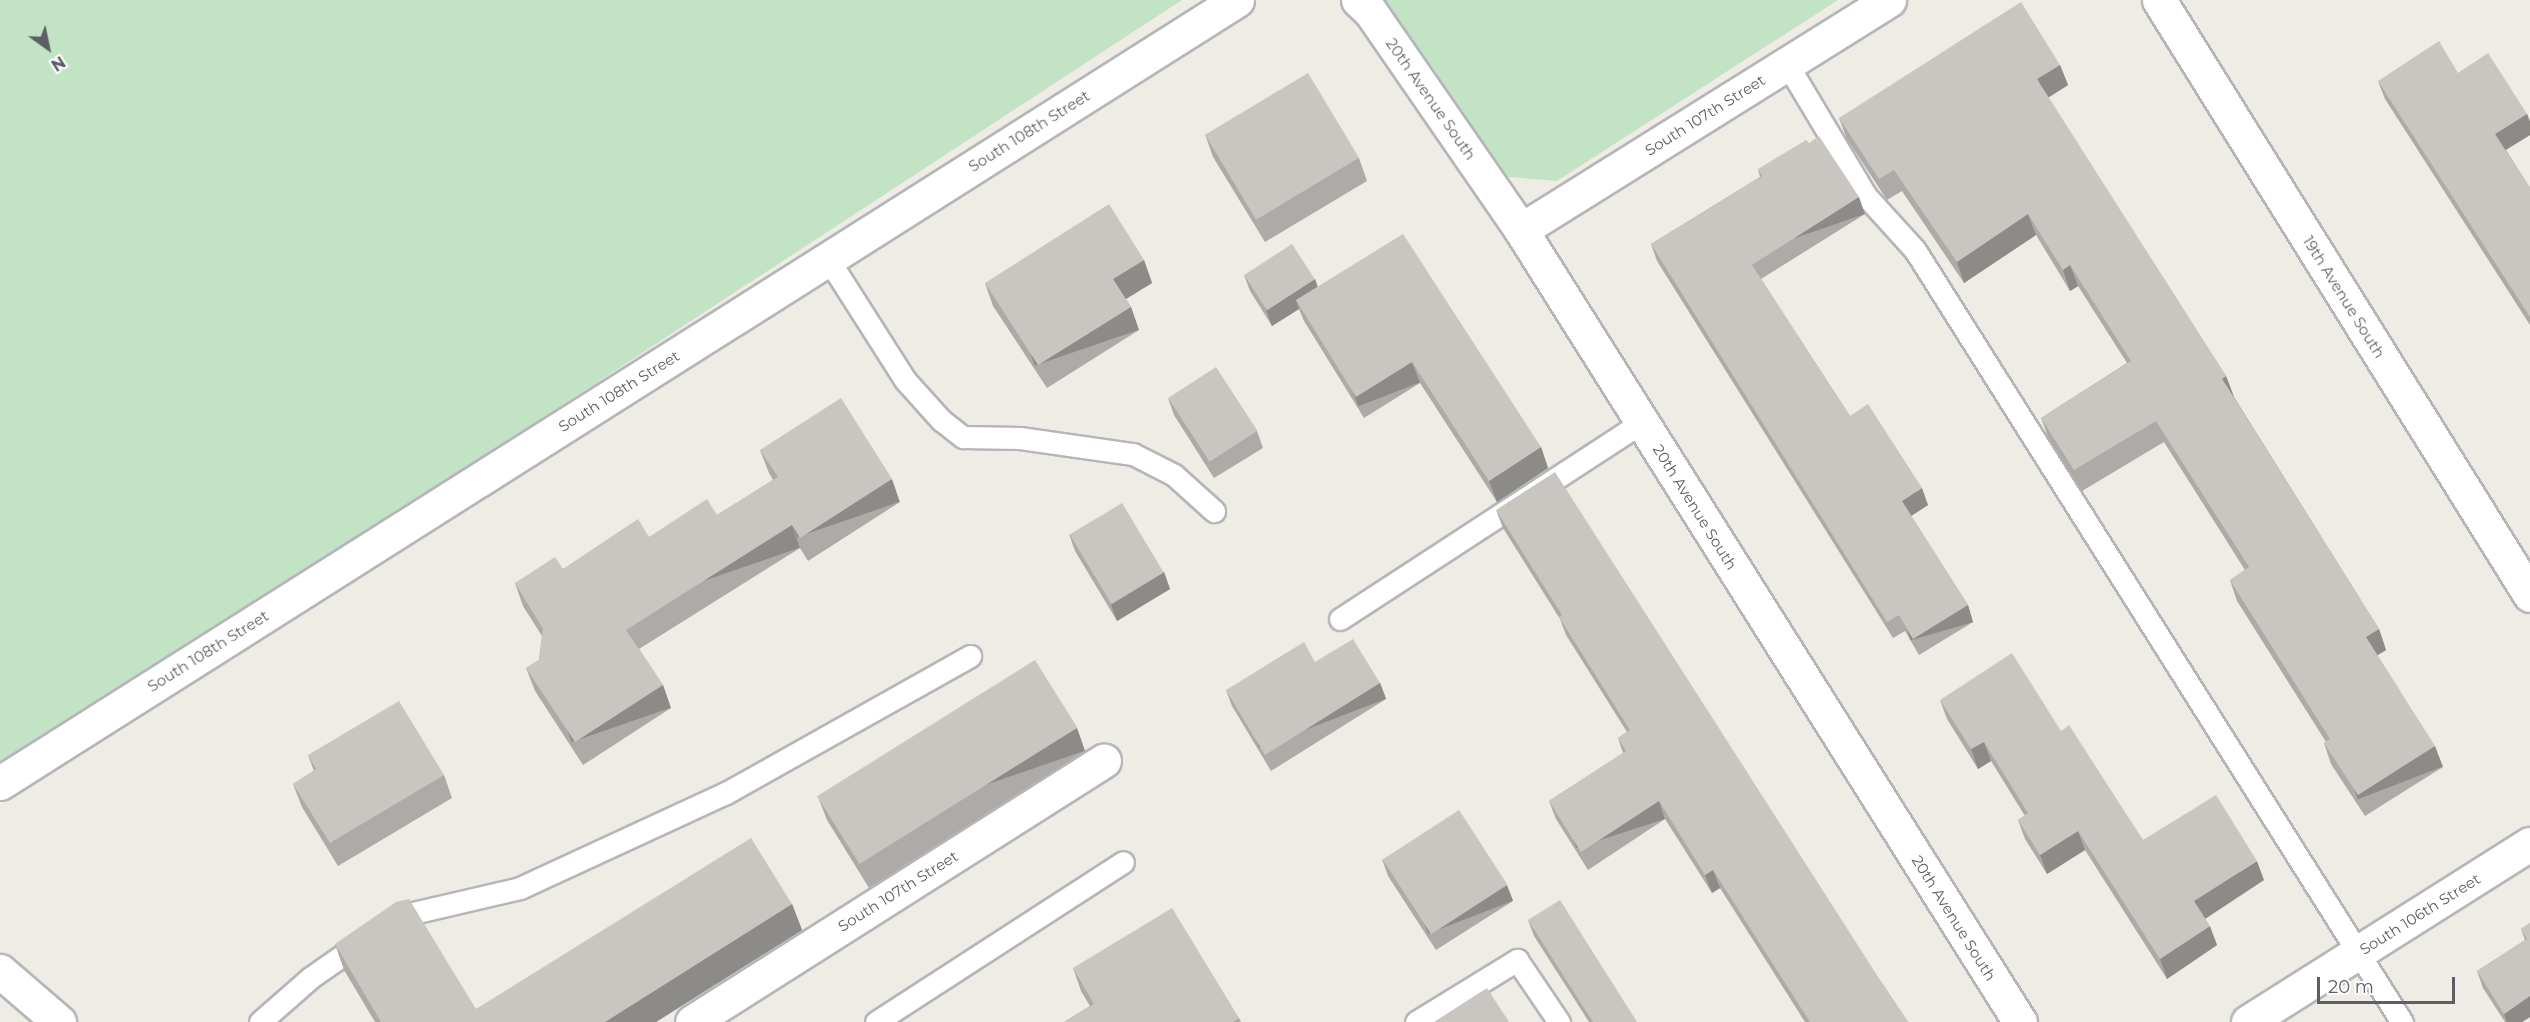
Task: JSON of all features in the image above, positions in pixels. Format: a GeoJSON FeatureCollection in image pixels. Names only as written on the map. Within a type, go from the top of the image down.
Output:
{"type":"FeatureCollection","features":[{"type":"Feature","properties":{"kind":"street","name":"South 108th Street"},"geometry":{"type":"LineString","coordinates":[[0,783],[1237,0]]}},
{"type":"Feature","properties":{"kind":"street","name":"20th Avenue South"},"geometry":{"type":"LineString","coordinates":[[1358,0],[1370,11],[1521,230],[2020,1022]]}},
{"type":"Feature","properties":{"kind":"street","name":"South 107th Street"},"geometry":{"type":"LineString","coordinates":[[1521,230],[1889,0]]}},
{"type":"Feature","properties":{"kind":"street","name":"19th Avenue South"},"geometry":{"type":"LineString","coordinates":[[2158,0],[2530,595]]}},
{"type":"Feature","properties":{"kind":"street","name":"South 107th Street"},"geometry":{"type":"LineString","coordinates":[[692,1022],[1104,761]]}},
{"type":"Feature","properties":{"kind":"street","name":"South 106th Street"},"geometry":{"type":"LineString","coordinates":[[2248,1022],[2530,844]]}},
{"type":"Feature","properties":{"kind":"street"},"geometry":{"type":"LineString","coordinates":[[0,971],[59,1022]]}},
{"type":"Feature","properties":{"kind":"lane"},"geometry":{"type":"LineString","coordinates":[[1787,64],[1866,196],[1915,250],[2402,1022]]}},
{"type":"Feature","properties":{"kind":"lane"},"geometry":{"type":"LineString","coordinates":[[828,259],[905,380],[941,420],[963,437],[1020,438],[1133,454],[1174,475],[1214,511]]}},
{"type":"Feature","properties":{"kind":"lane"},"geometry":{"type":"LineString","coordinates":[[1340,619],[1642,422]]}},
{"type":"Feature","properties":{"kind":"lane"},"geometry":{"type":"LineString","coordinates":[[260,1022],[310,978],[400,916],[520,888],[726,793],[970,656]]}},
{"type":"Feature","properties":{"kind":"lane"},"geometry":{"type":"LineString","coordinates":[[876,1022],[1123,862]]}},
{"type":"Feature","properties":{"kind":"lane"},"geometry":{"type":"LineString","coordinates":[[1416,1022],[1517,960],[1559,1022]]}},
{"type":"Feature","properties":{"kind":"green space"},"geometry":{"type":"Polygon","coordinates":[[[0,0],[1182,0],[0,773],[0,0]]]}},
{"type":"Feature","properties":{"kind":"green space"},"geometry":{"type":"Polygon","coordinates":[[[1383,0],[1838,0],[1557,181],[1499,176],[1383,0]]]}},
{"type":"Feature","properties":{"kind":"building"},"geometry":{"type":"Polygon","coordinates":[[[2021,2],[2060,65],[2037,79],[2226,376],[2222,379],[2379,629],[2366,637],[2435,746],[2358,795],[2324,743],[2330,739],[2230,580],[2249,567],[2156,421],[2074,470],[2041,418],[2131,361],[2070,265],[2063,270],[2028,214],[1957,262],[1894,170],[1879,179],[1839,118],[2021,2]]]}},
{"type":"Feature","properties":{"kind":"building"},"geometry":{"type":"Polygon","coordinates":[[[2439,41],[2458,73],[2488,53],[2527,114],[2495,134],[2530,188],[2530,317],[2378,81],[2439,41]]]}},
{"type":"Feature","properties":{"kind":"building"},"geometry":{"type":"Polygon","coordinates":[[[1308,73],[1359,158],[1256,220],[1205,135],[1308,73]]]}},
{"type":"Feature","properties":{"kind":"building"},"geometry":{"type":"Polygon","coordinates":[[[1819,136],[1859,197],[1752,265],[1850,416],[1868,404],[1922,488],[1902,501],[1968,605],[1913,639],[1899,615],[1887,622],[1651,244],[1762,176],[1758,169],[1806,140],[1809,143],[1819,136]]]}},
{"type":"Feature","properties":{"kind":"building"},"geometry":{"type":"Polygon","coordinates":[[[1109,204],[1144,260],[1113,279],[1131,307],[1038,365],[985,283],[1109,204]]]}},
{"type":"Feature","properties":{"kind":"building"},"geometry":{"type":"Polygon","coordinates":[[[1403,234],[1541,447],[1489,481],[1412,362],[1356,397],[1296,300],[1403,234]]]}},
{"type":"Feature","properties":{"kind":"building"},"geometry":{"type":"Polygon","coordinates":[[[1292,244],[1315,279],[1267,310],[1244,275],[1292,244]]]}},
{"type":"Feature","properties":{"kind":"building"},"geometry":{"type":"Polygon","coordinates":[[[1216,367],[1257,431],[1210,462],[1168,398],[1216,367]]]}},
{"type":"Feature","properties":{"kind":"building"},"geometry":{"type":"Polygon","coordinates":[[[841,398],[892,479],[800,538],[792,525],[626,630],[663,685],[575,742],[526,668],[539,660],[543,629],[515,583],[555,557],[563,569],[638,519],[649,537],[707,499],[717,515],[778,477],[760,450],[841,398]]]}},
{"type":"Feature","properties":{"kind":"building"},"geometry":{"type":"Polygon","coordinates":[[[1555,472],[1908,1022],[1810,1022],[1713,870],[1705,875],[1659,801],[1581,852],[1549,801],[1626,751],[1618,738],[1630,730],[1559,617],[1562,615],[1496,510],[1555,472]]]}},
{"type":"Feature","properties":{"kind":"building"},"geometry":{"type":"Polygon","coordinates":[[[1122,503],[1164,572],[1111,604],[1070,534],[1122,503]]]}},
{"type":"Feature","properties":{"kind":"building"},"geometry":{"type":"Polygon","coordinates":[[[1353,639],[1380,683],[1265,755],[1226,690],[1304,642],[1315,662],[1353,639]]]}},
{"type":"Feature","properties":{"kind":"building"},"geometry":{"type":"Polygon","coordinates":[[[2012,653],[2061,731],[2069,725],[2143,840],[2216,795],[2257,861],[2194,901],[2210,926],[2160,959],[2078,831],[2040,855],[2018,820],[2028,813],[1984,742],[1971,749],[1940,700],[2012,653]]]}},
{"type":"Feature","properties":{"kind":"building"},"geometry":{"type":"Polygon","coordinates":[[[1035,660],[1077,728],[859,864],[817,796],[1035,660]]]}},
{"type":"Feature","properties":{"kind":"building"},"geometry":{"type":"Polygon","coordinates":[[[399,701],[444,775],[330,843],[293,784],[316,769],[308,755],[399,701]]]}},
{"type":"Feature","properties":{"kind":"building"},"geometry":{"type":"Polygon","coordinates":[[[1459,810],[1507,885],[1431,934],[1383,860],[1459,810]]]}},
{"type":"Feature","properties":{"kind":"building"},"geometry":{"type":"Polygon","coordinates":[[[751,838],[792,904],[605,1022],[381,1022],[335,944],[396,902],[409,899],[476,1009],[751,838]]]}},
{"type":"Feature","properties":{"kind":"building"},"geometry":{"type":"Polygon","coordinates":[[[1560,900],[1637,1022],[1593,1022],[1528,920],[1560,900]]]}},
{"type":"Feature","properties":{"kind":"building"},"geometry":{"type":"Polygon","coordinates":[[[1172,908],[1239,1018],[1233,1022],[1064,1022],[1094,1004],[1073,968],[1172,908]]]}},
{"type":"Feature","properties":{"kind":"building"},"geometry":{"type":"Polygon","coordinates":[[[2530,923],[2530,996],[2504,1014],[2477,971],[2527,939],[2521,929],[2530,923]]]}},
{"type":"Feature","properties":{"kind":"building"},"geometry":{"type":"Polygon","coordinates":[[[1487,988],[1509,1022],[1434,1022],[1487,988]]]}}]}
